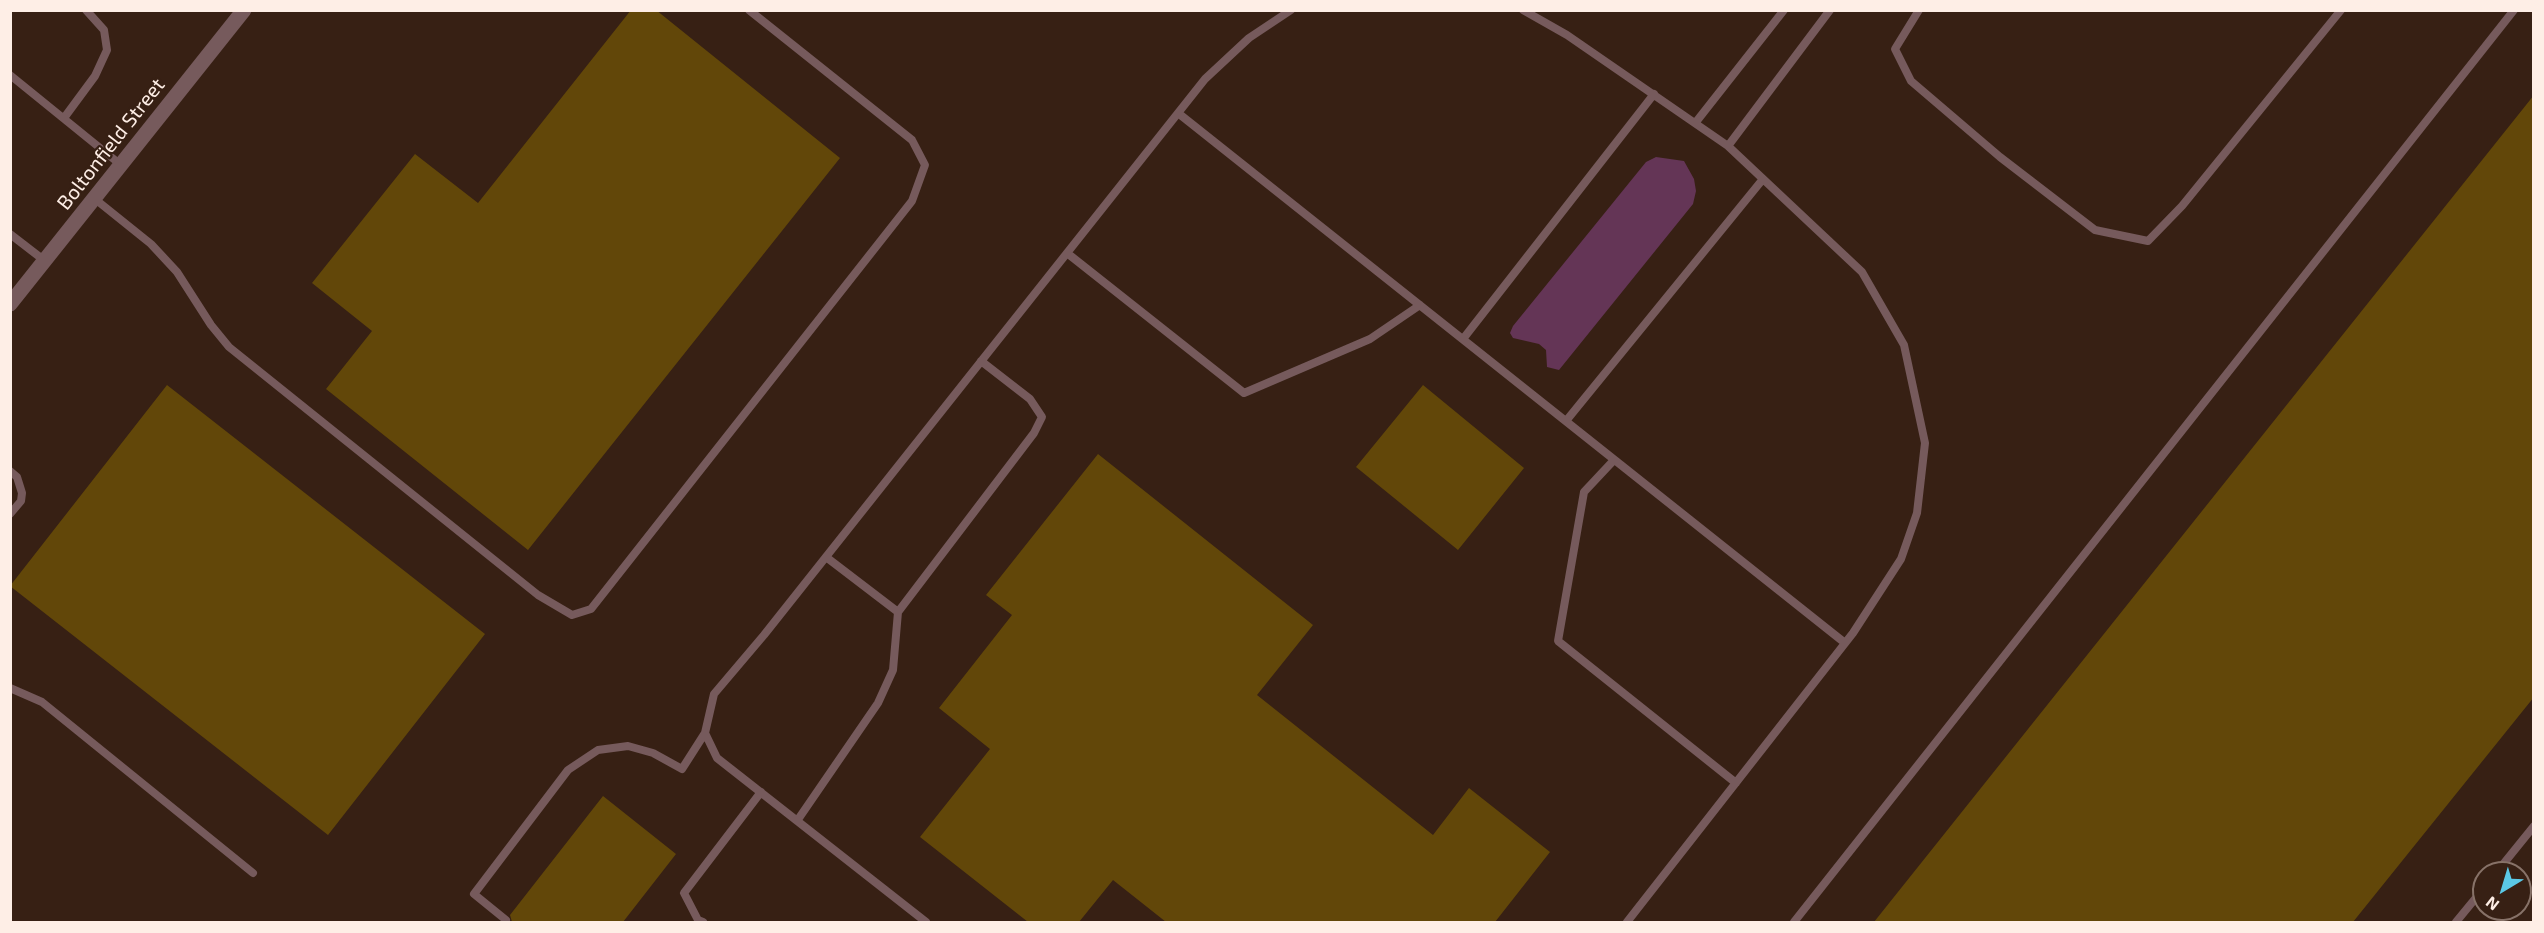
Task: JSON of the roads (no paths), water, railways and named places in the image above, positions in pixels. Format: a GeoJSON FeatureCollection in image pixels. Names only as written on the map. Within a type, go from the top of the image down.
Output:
{"type":"FeatureCollection","features":[{"type":"Feature","properties":{"kind":"street","name":"Boltonfield Street"},"geometry":{"type":"LineString","coordinates":[[10,304],[244,10]]}},
{"type":"Feature","properties":{"kind":"lane"},"geometry":{"type":"LineString","coordinates":[[64,118],[95,76],[107,50],[104,30],[86,10]]}},
{"type":"Feature","properties":{"kind":"lane"},"geometry":{"type":"LineString","coordinates":[[94,199],[151,244],[177,272],[211,325],[229,347],[538,595],[572,615],[591,609],[912,201],[925,165],[912,141],[749,10]]}},
{"type":"Feature","properties":{"kind":"lane"},"geometry":{"type":"LineString","coordinates":[[506,920],[474,894],[568,770],[598,750],[628,746],[653,753],[682,769],[705,733],[714,694],[826,557],[1205,79],[1249,38],[1291,10]]}},
{"type":"Feature","properties":{"kind":"lane"},"geometry":{"type":"LineString","coordinates":[[1523,10],[1567,35],[1728,146],[1862,272],[1904,345],[1925,443],[1917,513],[1900,559],[1845,643],[1626,922]]}},
{"type":"Feature","properties":{"kind":"lane"},"geometry":{"type":"LineString","coordinates":[[1696,122],[1784,10]]}},
{"type":"Feature","properties":{"kind":"lane"},"geometry":{"type":"LineString","coordinates":[[1728,146],[1830,10]]}},
{"type":"Feature","properties":{"kind":"lane"},"geometry":{"type":"LineString","coordinates":[[1919,10],[1895,49],[1911,81],[2000,157],[2095,230],[2148,241],[2182,206],[2341,10]]}},
{"type":"Feature","properties":{"kind":"lane"},"geometry":{"type":"LineString","coordinates":[[1794,922],[2514,10]]}},
{"type":"Feature","properties":{"kind":"lane"},"geometry":{"type":"LineString","coordinates":[[10,75],[121,165]]}},
{"type":"Feature","properties":{"kind":"lane"},"geometry":{"type":"LineString","coordinates":[[1462,339],[1654,94]]}},
{"type":"Feature","properties":{"kind":"lane"},"geometry":{"type":"LineString","coordinates":[[1178,113],[1845,643]]}},
{"type":"Feature","properties":{"kind":"lane"},"geometry":{"type":"LineString","coordinates":[[1566,421],[1763,179]]}},
{"type":"Feature","properties":{"kind":"lane"},"geometry":{"type":"LineString","coordinates":[[10,234],[45,261]]}},
{"type":"Feature","properties":{"kind":"lane"},"geometry":{"type":"LineString","coordinates":[[1067,253],[1245,393],[1370,339],[1420,306]]}},
{"type":"Feature","properties":{"kind":"lane"},"geometry":{"type":"LineString","coordinates":[[797,821],[878,703],[893,670],[898,612],[1034,433],[1042,417],[1030,399],[981,361]]}},
{"type":"Feature","properties":{"kind":"lane"},"geometry":{"type":"LineString","coordinates":[[1614,460],[1584,492],[1558,641],[1736,783]]}},
{"type":"Feature","properties":{"kind":"lane"},"geometry":{"type":"LineString","coordinates":[[10,471],[17,477],[22,493],[21,501],[10,514]]}},
{"type":"Feature","properties":{"kind":"lane"},"geometry":{"type":"LineString","coordinates":[[826,557],[898,612]]}},
{"type":"Feature","properties":{"kind":"lane"},"geometry":{"type":"LineString","coordinates":[[10,688],[42,702],[253,873]]}},
{"type":"Feature","properties":{"kind":"lane"},"geometry":{"type":"LineString","coordinates":[[705,733],[717,758],[927,922]]}},
{"type":"Feature","properties":{"kind":"lane"},"geometry":{"type":"LineString","coordinates":[[703,922],[698,920],[684,893],[761,792]]}},
{"type":"Feature","properties":{"kind":"lane"},"geometry":{"type":"LineString","coordinates":[[2506,861],[2534,826]]}},
{"type":"Feature","properties":{"kind":"lane"},"geometry":{"type":"LineString","coordinates":[[2456,922],[2472,903]]}}]}
